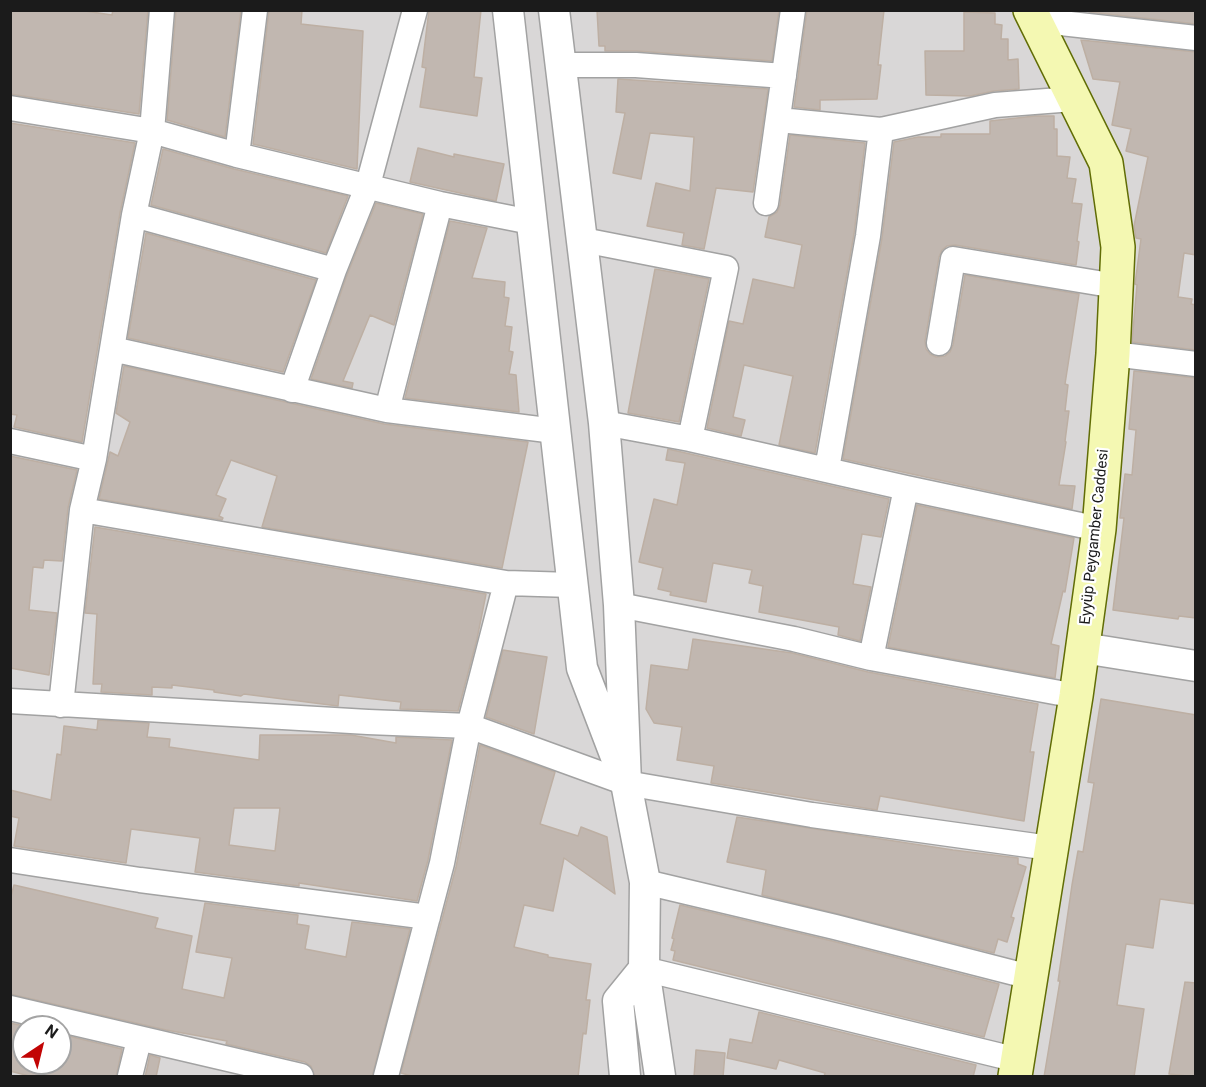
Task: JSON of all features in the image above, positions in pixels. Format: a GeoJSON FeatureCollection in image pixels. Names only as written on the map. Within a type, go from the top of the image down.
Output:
{"type":"FeatureCollection","features":[{"type":"Feature","properties":{"kind":"main road","name":"Eyyüp Peygamber Caddesi"},"geometry":{"type":"LineString","coordinates":[[1017,1068],[1050,848],[1076,696],[1099,529],[1113,354],[1118,247],[1106,163],[1032,15]]}},
{"type":"Feature","properties":{"kind":"street"},"geometry":{"type":"LineString","coordinates":[[61,705],[82,510],[94,459],[134,215],[152,131],[162,10]]}},
{"type":"Feature","properties":{"kind":"street"},"geometry":{"type":"LineString","coordinates":[[237,155],[255,10]]}},
{"type":"Feature","properties":{"kind":"street"},"geometry":{"type":"LineString","coordinates":[[292,390],[334,270],[368,185],[415,10]]}},
{"type":"Feature","properties":{"kind":"street"},"geometry":{"type":"LineString","coordinates":[[508,10],[582,668],[626,783]]}},
{"type":"Feature","properties":{"kind":"street"},"geometry":{"type":"LineString","coordinates":[[554,10],[604,423],[619,605],[626,783],[645,882],[644,969],[660,1077]]}},
{"type":"Feature","properties":{"kind":"street"},"geometry":{"type":"LineString","coordinates":[[766,203],[793,10]]}},
{"type":"Feature","properties":{"kind":"street"},"geometry":{"type":"LineString","coordinates":[[1032,15],[1196,38]]}},
{"type":"Feature","properties":{"kind":"street"},"geometry":{"type":"LineString","coordinates":[[559,65],[636,65],[784,76]]}},
{"type":"Feature","properties":{"kind":"street"},"geometry":{"type":"LineString","coordinates":[[779,120],[881,130],[995,105],[1073,99]]}},
{"type":"Feature","properties":{"kind":"street"},"geometry":{"type":"LineString","coordinates":[[10,108],[152,131],[237,155],[440,204],[531,222]]}},
{"type":"Feature","properties":{"kind":"street"},"geometry":{"type":"LineString","coordinates":[[827,469],[868,236],[881,130]]}},
{"type":"Feature","properties":{"kind":"street"},"geometry":{"type":"LineString","coordinates":[[387,410],[440,204]]}},
{"type":"Feature","properties":{"kind":"street"},"geometry":{"type":"LineString","coordinates":[[134,215],[334,270]]}},
{"type":"Feature","properties":{"kind":"street"},"geometry":{"type":"LineString","coordinates":[[583,240],[726,268],[690,439]]}},
{"type":"Feature","properties":{"kind":"street"},"geometry":{"type":"LineString","coordinates":[[939,343],[953,259],[1116,286]]}},
{"type":"Feature","properties":{"kind":"street"},"geometry":{"type":"LineString","coordinates":[[112,349],[387,410],[555,431]]}},
{"type":"Feature","properties":{"kind":"street"},"geometry":{"type":"LineString","coordinates":[[1113,354],[1196,364]]}},
{"type":"Feature","properties":{"kind":"street"},"geometry":{"type":"LineString","coordinates":[[604,423],[690,439],[1099,529]]}},
{"type":"Feature","properties":{"kind":"street"},"geometry":{"type":"LineString","coordinates":[[10,441],[94,459]]}},
{"type":"Feature","properties":{"kind":"street"},"geometry":{"type":"LineString","coordinates":[[871,658],[906,488]]}},
{"type":"Feature","properties":{"kind":"street"},"geometry":{"type":"LineString","coordinates":[[82,510],[506,583],[572,585]]}},
{"type":"Feature","properties":{"kind":"street"},"geometry":{"type":"LineString","coordinates":[[386,1077],[442,863],[468,726],[506,583]]}},
{"type":"Feature","properties":{"kind":"street"},"geometry":{"type":"LineString","coordinates":[[619,605],[794,639],[871,658],[1076,696]]}},
{"type":"Feature","properties":{"kind":"street"},"geometry":{"type":"LineString","coordinates":[[1083,648],[1196,666]]}},
{"type":"Feature","properties":{"kind":"street"},"geometry":{"type":"LineString","coordinates":[[10,701],[468,726],[626,783],[812,815],[1050,848]]}},
{"type":"Feature","properties":{"kind":"street"},"geometry":{"type":"LineString","coordinates":[[10,860],[140,880],[428,917]]}},
{"type":"Feature","properties":{"kind":"street"},"geometry":{"type":"LineString","coordinates":[[645,882],[835,927],[1030,977]]}},
{"type":"Feature","properties":{"kind":"street"},"geometry":{"type":"LineString","coordinates":[[644,969],[1017,1068]]}},
{"type":"Feature","properties":{"kind":"street"},"geometry":{"type":"LineString","coordinates":[[625,1077],[618,1000],[644,969]]}},
{"type":"Feature","properties":{"kind":"street"},"geometry":{"type":"LineString","coordinates":[[10,1008],[301,1077]]}},
{"type":"Feature","properties":{"kind":"street"},"geometry":{"type":"LineString","coordinates":[[130,1077],[139,1040]]}},
{"type":"Feature","properties":{"kind":"shaded area"},"geometry":{"type":"Polygon","coordinates":[[[10,11],[1195,11],[1195,1076],[11,1076],[10,11]]]}},
{"type":"Feature","properties":{"kind":"building"},"geometry":{"type":"Polygon","coordinates":[[[10,10],[85,11],[112,15],[113,10],[148,10],[139,114],[10,94],[10,10]]]}},
{"type":"Feature","properties":{"kind":"building"},"geometry":{"type":"Polygon","coordinates":[[[176,10],[241,10],[225,137],[167,120],[176,10]]]}},
{"type":"Feature","properties":{"kind":"building"},"geometry":{"type":"Polygon","coordinates":[[[269,10],[302,10],[301,24],[363,31],[357,169],[253,144],[269,10]]]}},
{"type":"Feature","properties":{"kind":"building"},"geometry":{"type":"Polygon","coordinates":[[[429,10],[481,10],[474,77],[482,78],[477,116],[420,107],[426,68],[422,67],[429,10]]]}},
{"type":"Feature","properties":{"kind":"building"},"geometry":{"type":"Polygon","coordinates":[[[597,10],[779,10],[772,61],[637,51],[605,51],[605,46],[599,46],[597,10]]]}},
{"type":"Feature","properties":{"kind":"building"},"geometry":{"type":"Polygon","coordinates":[[[807,10],[884,10],[877,99],[820,100],[820,110],[794,107],[807,10]]]}},
{"type":"Feature","properties":{"kind":"building"},"geometry":{"type":"Polygon","coordinates":[[[1089,10],[1196,10],[1196,24],[1089,12],[1089,10]]]}},
{"type":"Feature","properties":{"kind":"building"},"geometry":{"type":"Polygon","coordinates":[[[964,12],[995,13],[995,24],[1002,25],[1001,39],[1008,39],[1008,60],[1018,59],[1019,89],[970,96],[926,95],[925,51],[964,51],[964,12]]]}},
{"type":"Feature","properties":{"kind":"building"},"geometry":{"type":"Polygon","coordinates":[[[1081,40],[1196,52],[1196,255],[1184,253],[1178,297],[1192,299],[1191,304],[1196,305],[1196,350],[1132,342],[1137,285],[1135,284],[1141,239],[1136,238],[1134,226],[1148,157],[1126,151],[1131,129],[1112,125],[1120,82],[1093,79],[1081,40]]]}},
{"type":"Feature","properties":{"kind":"building"},"geometry":{"type":"Polygon","coordinates":[[[618,79],[768,89],[753,192],[716,188],[704,249],[682,245],[684,233],[647,226],[656,183],[690,191],[694,137],[650,133],[641,179],[613,173],[625,113],[616,112],[618,79]]]}},
{"type":"Feature","properties":{"kind":"building"},"geometry":{"type":"Polygon","coordinates":[[[1054,116],[1054,129],[1057,129],[1057,156],[1070,157],[1067,178],[1076,179],[1072,203],[1082,204],[1076,265],[955,245],[947,246],[939,257],[925,341],[926,349],[936,357],[945,356],[950,352],[965,275],[1079,294],[1065,384],[1068,385],[1065,411],[1069,411],[1059,485],[1075,486],[1072,509],[843,459],[882,238],[894,142],[918,137],[941,137],[941,134],[990,134],[990,121],[1054,116]]]}},
{"type":"Feature","properties":{"kind":"building"},"geometry":{"type":"Polygon","coordinates":[[[10,123],[135,143],[120,213],[82,442],[14,427],[17,415],[10,414],[10,123]]]}},
{"type":"Feature","properties":{"kind":"building"},"geometry":{"type":"Polygon","coordinates":[[[790,135],[865,143],[854,234],[815,453],[779,445],[793,376],[744,365],[733,417],[745,420],[741,436],[707,428],[729,321],[743,324],[753,279],[794,288],[802,245],[765,237],[769,217],[777,212],[780,205],[790,135]]]}},
{"type":"Feature","properties":{"kind":"building"},"geometry":{"type":"Polygon","coordinates":[[[418,148],[454,157],[454,154],[504,164],[496,201],[410,182],[418,148]]]}},
{"type":"Feature","properties":{"kind":"building"},"geometry":{"type":"Polygon","coordinates":[[[163,149],[234,169],[348,196],[326,253],[151,205],[163,149]]]}},
{"type":"Feature","properties":{"kind":"building"},"geometry":{"type":"Polygon","coordinates":[[[376,203],[423,214],[394,325],[370,315],[343,381],[353,383],[352,388],[311,379],[347,275],[376,203]]]}},
{"type":"Feature","properties":{"kind":"building"},"geometry":{"type":"Polygon","coordinates":[[[450,221],[487,228],[472,278],[505,282],[504,297],[509,298],[505,326],[512,327],[509,351],[513,352],[509,374],[516,375],[519,412],[405,398],[450,221]]]}},
{"type":"Feature","properties":{"kind":"building"},"geometry":{"type":"Polygon","coordinates":[[[146,233],[316,280],[283,372],[128,338],[146,233]]]}},
{"type":"Feature","properties":{"kind":"building"},"geometry":{"type":"Polygon","coordinates":[[[655,269],[709,279],[679,422],[628,413],[655,269]]]}},
{"type":"Feature","properties":{"kind":"building"},"geometry":{"type":"Polygon","coordinates":[[[124,366],[384,424],[528,442],[502,568],[262,527],[277,476],[231,460],[216,495],[226,499],[219,516],[223,518],[222,520],[99,499],[110,452],[118,456],[130,422],[116,413],[124,366]]]}},
{"type":"Feature","properties":{"kind":"building"},"geometry":{"type":"Polygon","coordinates":[[[1134,371],[1196,378],[1196,618],[1179,616],[1178,619],[1113,610],[1124,518],[1120,518],[1125,474],[1132,475],[1136,430],[1129,429],[1134,371]]]}},
{"type":"Feature","properties":{"kind":"building"},"geometry":{"type":"Polygon","coordinates":[[[668,449],[889,499],[881,537],[862,534],[853,584],[871,587],[860,641],[838,635],[839,627],[759,612],[763,586],[749,583],[752,570],[713,563],[706,602],[670,595],[671,592],[658,589],[663,568],[639,562],[654,499],[677,505],[685,463],[666,460],[668,449]]]}},
{"type":"Feature","properties":{"kind":"building"},"geometry":{"type":"Polygon","coordinates":[[[10,456],[77,470],[68,508],[62,561],[44,560],[43,568],[33,567],[29,610],[57,613],[49,675],[10,668],[10,456]]]}},
{"type":"Feature","properties":{"kind":"building"},"geometry":{"type":"Polygon","coordinates":[[[917,505],[1074,538],[1065,592],[1063,591],[1051,644],[1059,646],[1055,678],[888,647],[917,505]]]}},
{"type":"Feature","properties":{"kind":"building"},"geometry":{"type":"Polygon","coordinates":[[[95,527],[486,594],[458,711],[400,709],[401,702],[339,695],[338,706],[244,694],[241,696],[172,685],[172,688],[152,687],[152,695],[101,692],[102,684],[93,684],[97,614],[85,613],[95,527]]]}},
{"type":"Feature","properties":{"kind":"building"},"geometry":{"type":"Polygon","coordinates":[[[693,639],[792,653],[868,672],[1038,704],[1030,752],[1034,752],[1024,821],[880,796],[877,810],[711,783],[714,766],[677,760],[682,727],[654,723],[646,709],[651,665],[688,670],[693,639]]]}},
{"type":"Feature","properties":{"kind":"building"},"geometry":{"type":"Polygon","coordinates":[[[503,650],[547,657],[534,734],[486,717],[503,650]]]}},
{"type":"Feature","properties":{"kind":"building"},"geometry":{"type":"Polygon","coordinates":[[[1101,699],[1196,715],[1196,904],[1160,899],[1153,948],[1126,944],[1117,1005],[1144,1009],[1134,1077],[1044,1077],[1060,981],[1058,981],[1072,885],[1078,851],[1083,852],[1094,783],[1088,782],[1101,699]]]}},
{"type":"Feature","properties":{"kind":"building"},"geometry":{"type":"Polygon","coordinates":[[[98,720],[149,723],[147,737],[170,739],[169,747],[259,760],[260,735],[351,735],[396,743],[396,737],[452,740],[428,860],[417,901],[299,883],[299,886],[195,872],[200,838],[131,829],[126,863],[14,846],[19,818],[10,816],[10,790],[51,800],[57,754],[61,755],[64,726],[97,730],[98,720]],[[234,808],[229,845],[275,851],[280,808],[234,808]]]}},
{"type":"Feature","properties":{"kind":"building"},"geometry":{"type":"Polygon","coordinates":[[[480,745],[555,772],[540,824],[578,836],[581,827],[607,837],[615,894],[564,858],[553,911],[524,905],[514,947],[548,955],[548,957],[591,964],[586,1000],[590,1000],[586,1034],[583,1033],[578,1077],[415,1077],[401,1073],[456,867],[480,745]]]}},
{"type":"Feature","properties":{"kind":"building"},"geometry":{"type":"Polygon","coordinates":[[[737,817],[1018,858],[1018,864],[1026,867],[1011,917],[1014,918],[1007,942],[998,939],[994,953],[762,895],[766,870],[727,862],[737,817]]]}},
{"type":"Feature","properties":{"kind":"building"},"geometry":{"type":"Polygon","coordinates":[[[14,885],[158,918],[155,928],[192,936],[182,989],[224,998],[232,958],[196,952],[205,903],[298,915],[297,924],[309,926],[305,949],[346,957],[352,922],[410,929],[372,1077],[315,1077],[311,1066],[305,1062],[226,1044],[227,1041],[166,1030],[10,994],[10,900],[14,885]]]}},
{"type":"Feature","properties":{"kind":"building"},"geometry":{"type":"Polygon","coordinates":[[[680,905],[999,984],[984,1037],[673,960],[675,951],[671,950],[674,939],[672,938],[680,905]]]}},
{"type":"Feature","properties":{"kind":"building"},"geometry":{"type":"Polygon","coordinates":[[[1185,982],[1196,983],[1196,1077],[1169,1074],[1185,982]]]}},
{"type":"Feature","properties":{"kind":"building"},"geometry":{"type":"Polygon","coordinates":[[[759,1012],[976,1065],[973,1077],[824,1077],[825,1073],[779,1060],[776,1069],[727,1058],[730,1039],[752,1043],[759,1012]]]}},
{"type":"Feature","properties":{"kind":"building"},"geometry":{"type":"Polygon","coordinates":[[[10,1023],[12,1023],[12,1072],[10,1071],[10,1023]]]}},
{"type":"Feature","properties":{"kind":"building"},"geometry":{"type":"Polygon","coordinates":[[[72,1037],[122,1049],[116,1077],[33,1077],[25,1075],[72,1075],[72,1037]]]}},
{"type":"Feature","properties":{"kind":"building"},"geometry":{"type":"Polygon","coordinates":[[[696,1050],[725,1053],[723,1077],[694,1077],[696,1050]]]}},
{"type":"Feature","properties":{"kind":"building"},"geometry":{"type":"Polygon","coordinates":[[[150,1055],[160,1058],[156,1077],[145,1077],[150,1055]]]}}]}
